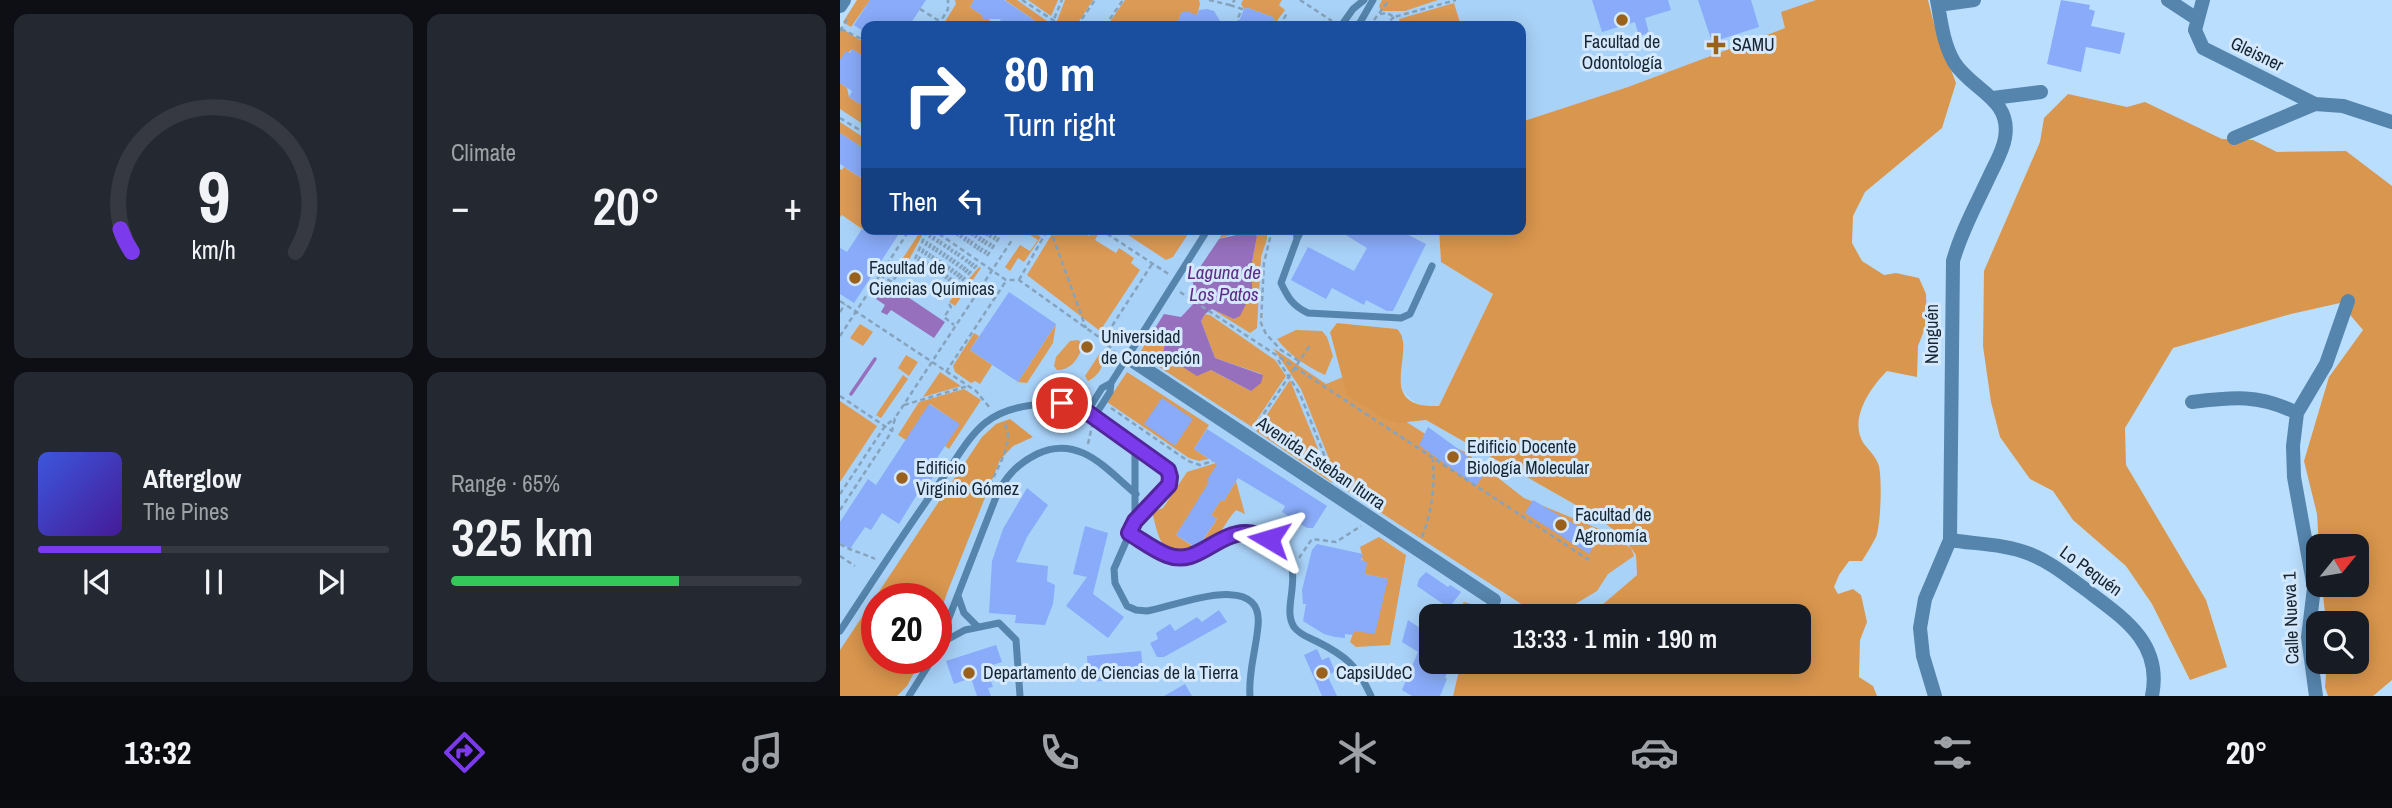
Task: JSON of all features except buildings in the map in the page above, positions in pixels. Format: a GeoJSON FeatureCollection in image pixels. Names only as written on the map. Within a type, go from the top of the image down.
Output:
{"type":"FeatureCollection","features":[{"type":"Feature","properties":{"kind":"street"},"geometry":{"type":"LineString","coordinates":[[840,6],[844,0]]}},
{"type":"Feature","properties":{"kind":"street"},"geometry":{"type":"LineString","coordinates":[[1938,3],[1974,0]]}},
{"type":"Feature","properties":{"kind":"street"},"geometry":{"type":"LineString","coordinates":[[2168,0],[2197,19],[2203,0]]}},
{"type":"Feature","properties":{"kind":"street","name":"Nonguén"},"geometry":{"type":"LineString","coordinates":[[1935,696],[1922,649],[1922,613],[1925,599],[1950,540],[1953,261],[1962,234],[2005,139],[2004,112],[1955,62],[1943,31],[1938,3]]}},
{"type":"Feature","properties":{"kind":"street","name":"Gleisner"},"geometry":{"type":"LineString","coordinates":[[2197,19],[2195,30],[2203,48],[2315,104],[2343,106],[2392,122]]}},
{"type":"Feature","properties":{"kind":"street"},"geometry":{"type":"LineString","coordinates":[[1993,98],[2041,92]]}},
{"type":"Feature","properties":{"kind":"street","name":"Gleisner"},"geometry":{"type":"LineString","coordinates":[[2234,138],[2315,104]]}},
{"type":"Feature","properties":{"kind":"street","name":"Calle Nueva 1"},"geometry":{"type":"LineString","coordinates":[[2316,696],[2308,637],[2314,588],[2294,477],[2293,446],[2297,413],[2326,365],[2348,301]]}},
{"type":"Feature","properties":{"kind":"street","name":"Avenida Esteban Iturra"},"geometry":{"type":"LineString","coordinates":[[1126,359],[1494,600]]}},
{"type":"Feature","properties":{"kind":"street"},"geometry":{"type":"LineString","coordinates":[[2192,402],[2246,397],[2268,400],[2297,413]]}},
{"type":"Feature","properties":{"kind":"street","name":"Lo Pequén"},"geometry":{"type":"LineString","coordinates":[[1950,540],[2030,554],[2059,570],[2124,619],[2151,656],[2154,673],[2152,696]]}},
{"type":"Feature","properties":{"kind":"lane"},"geometry":{"type":"LineString","coordinates":[[1345,21],[1353,9],[1364,0]]}},
{"type":"Feature","properties":{"kind":"lane"},"geometry":{"type":"LineString","coordinates":[[1361,21],[1373,0]]}},
{"type":"Feature","properties":{"kind":"lane"},"geometry":{"type":"LineString","coordinates":[[1094,417],[1110,392],[1111,383],[1204,235]]}},
{"type":"Feature","properties":{"kind":"lane"},"geometry":{"type":"LineString","coordinates":[[1297,235],[1297,239]]}},
{"type":"Feature","properties":{"kind":"lane"},"geometry":{"type":"LineString","coordinates":[[1299,235],[1281,283],[1287,298],[1308,313],[1324,316],[1401,318],[1410,314],[1432,266]]}},
{"type":"Feature","properties":{"kind":"lane"},"geometry":{"type":"LineString","coordinates":[[1087,412],[1102,388],[1111,383]]}},
{"type":"Feature","properties":{"kind":"lane"},"geometry":{"type":"LineString","coordinates":[[840,631],[883,564],[976,432],[986,422],[1022,408],[1048,403],[1074,405],[1166,467],[1170,477],[1169,485],[1135,521],[1114,569],[1115,583],[1127,606],[1136,611],[1147,611],[1228,593],[1242,595],[1250,600],[1257,609],[1259,624],[1249,684],[1250,696]]}},
{"type":"Feature","properties":{"kind":"lane"},"geometry":{"type":"LineString","coordinates":[[1135,446],[1135,521]]}},
{"type":"Feature","properties":{"kind":"lane"},"geometry":{"type":"LineString","coordinates":[[952,611],[996,497],[1013,470],[1026,460],[1049,449],[1065,447],[1085,454],[1136,494]]}},
{"type":"Feature","properties":{"kind":"lane"},"geometry":{"type":"LineString","coordinates":[[1129,533],[1166,555],[1181,558],[1196,555],[1236,534],[1251,533],[1269,539],[1283,550],[1292,568],[1294,582],[1290,616],[1294,626],[1302,635],[1336,652],[1351,663],[1361,673],[1371,696]]}},
{"type":"Feature","properties":{"kind":"lane"},"geometry":{"type":"LineString","coordinates":[[958,595],[964,613],[978,627]]}},
{"type":"Feature","properties":{"kind":"lane"},"geometry":{"type":"LineString","coordinates":[[952,637],[957,633],[999,623],[1016,639],[1020,696]]}},
{"type":"Feature","properties":{"kind":"lane"},"geometry":{"type":"LineString","coordinates":[[909,696],[923,674]]}},
{"type":"Feature","properties":{"kind":"path"},"geometry":{"type":"LineString","coordinates":[[942,21],[948,9],[948,0]]}},
{"type":"Feature","properties":{"kind":"path"},"geometry":{"type":"LineString","coordinates":[[1022,0],[1054,21],[1062,0]]}},
{"type":"Feature","properties":{"kind":"path"},"geometry":{"type":"LineString","coordinates":[[1080,21],[1095,0]]}},
{"type":"Feature","properties":{"kind":"path"},"geometry":{"type":"LineString","coordinates":[[1108,21],[1123,0]]}},
{"type":"Feature","properties":{"kind":"path"},"geometry":{"type":"LineString","coordinates":[[1209,0],[1242,9],[1238,21]]}},
{"type":"Feature","properties":{"kind":"path"},"geometry":{"type":"LineString","coordinates":[[1230,5],[1235,0]]}},
{"type":"Feature","properties":{"kind":"path"},"geometry":{"type":"LineString","coordinates":[[1300,0],[1331,21]]}},
{"type":"Feature","properties":{"kind":"path"},"geometry":{"type":"LineString","coordinates":[[1372,21],[1389,0]]}},
{"type":"Feature","properties":{"kind":"path"},"geometry":{"type":"LineString","coordinates":[[1390,21],[1394,17],[1456,0]]}},
{"type":"Feature","properties":{"kind":"path"},"geometry":{"type":"LineString","coordinates":[[920,9],[939,21]]}},
{"type":"Feature","properties":{"kind":"path"},"geometry":{"type":"LineString","coordinates":[[1282,21],[1288,12]]}},
{"type":"Feature","properties":{"kind":"path"},"geometry":{"type":"LineString","coordinates":[[1380,14],[1387,13],[1394,17]]}},
{"type":"Feature","properties":{"kind":"path"},"geometry":{"type":"LineString","coordinates":[[841,29],[861,39]]}},
{"type":"Feature","properties":{"kind":"path"},"geometry":{"type":"LineString","coordinates":[[840,118],[861,131]]}},
{"type":"Feature","properties":{"kind":"path"},"geometry":{"type":"LineString","coordinates":[[840,336],[906,235]]}},
{"type":"Feature","properties":{"kind":"path"},"geometry":{"type":"LineString","coordinates":[[1018,280],[1045,235]]}},
{"type":"Feature","properties":{"kind":"path"},"geometry":{"type":"LineString","coordinates":[[1051,235],[1086,328]]}},
{"type":"Feature","properties":{"kind":"path"},"geometry":{"type":"LineString","coordinates":[[1109,235],[1176,279]]}},
{"type":"Feature","properties":{"kind":"path"},"geometry":{"type":"LineString","coordinates":[[1271,235],[1264,263],[1261,323],[1266,334],[1281,351],[1299,361]]}},
{"type":"Feature","properties":{"kind":"path"},"geometry":{"type":"LineString","coordinates":[[840,494],[885,426],[895,418],[1012,240]]}},
{"type":"Feature","properties":{"kind":"path"},"geometry":{"type":"LineString","coordinates":[[952,247],[1006,280],[1018,280],[1126,359]]}},
{"type":"Feature","properties":{"kind":"path"},"geometry":{"type":"LineString","coordinates":[[936,273],[952,247]]}},
{"type":"Feature","properties":{"kind":"path"},"geometry":{"type":"LineString","coordinates":[[936,273],[952,247]]}},
{"type":"Feature","properties":{"kind":"path"},"geometry":{"type":"LineString","coordinates":[[936,273],[952,247]]}},
{"type":"Feature","properties":{"kind":"path"},"geometry":{"type":"LineString","coordinates":[[936,273],[952,247]]}},
{"type":"Feature","properties":{"kind":"path"},"geometry":{"type":"LineString","coordinates":[[936,273],[952,247]]}},
{"type":"Feature","properties":{"kind":"path"},"geometry":{"type":"LineString","coordinates":[[936,273],[952,247]]}},
{"type":"Feature","properties":{"kind":"path"},"geometry":{"type":"LineString","coordinates":[[936,273],[952,247]]}},
{"type":"Feature","properties":{"kind":"path"},"geometry":{"type":"LineString","coordinates":[[1103,340],[1152,264]]}},
{"type":"Feature","properties":{"kind":"path"},"geometry":{"type":"LineString","coordinates":[[880,275],[892,282],[901,271]]}},
{"type":"Feature","properties":{"kind":"path"},"geometry":{"type":"LineString","coordinates":[[946,372],[1006,280]]}},
{"type":"Feature","properties":{"kind":"path"},"geometry":{"type":"LineString","coordinates":[[1178,290],[1276,357],[1589,560]]}},
{"type":"Feature","properties":{"kind":"path"},"geometry":{"type":"LineString","coordinates":[[840,301],[976,391],[998,417]]}},
{"type":"Feature","properties":{"kind":"path"},"geometry":{"type":"LineString","coordinates":[[840,312],[845,304]]}},
{"type":"Feature","properties":{"kind":"path"},"geometry":{"type":"LineString","coordinates":[[949,304],[951,307],[944,317],[956,325]]}},
{"type":"Feature","properties":{"kind":"path"},"geometry":{"type":"LineString","coordinates":[[1248,437],[1311,344]]}},
{"type":"Feature","properties":{"kind":"path"},"geometry":{"type":"LineString","coordinates":[[1276,357],[1300,394],[1340,498]]}},
{"type":"Feature","properties":{"kind":"path"},"geometry":{"type":"LineString","coordinates":[[904,404],[968,386]]}},
{"type":"Feature","properties":{"kind":"path"},"geometry":{"type":"LineString","coordinates":[[840,396],[892,431]]}},
{"type":"Feature","properties":{"kind":"path"},"geometry":{"type":"LineString","coordinates":[[1085,454],[1094,417]]}},
{"type":"Feature","properties":{"kind":"path"},"geometry":{"type":"LineString","coordinates":[[840,510],[892,431],[895,418]]}},
{"type":"Feature","properties":{"kind":"path"},"geometry":{"type":"LineString","coordinates":[[990,485],[1009,440],[1007,427]]}},
{"type":"Feature","properties":{"kind":"path"},"geometry":{"type":"LineString","coordinates":[[1418,550],[1429,519],[1435,485],[1433,458]]}},
{"type":"Feature","properties":{"kind":"path"},"geometry":{"type":"LineString","coordinates":[[1292,568],[1312,539],[1336,542],[1363,524]]}},
{"type":"Feature","properties":{"kind":"path"},"geometry":{"type":"LineString","coordinates":[[840,544],[883,564]]}},
{"type":"Feature","properties":{"kind":"path"},"geometry":{"type":"LineString","coordinates":[[840,556],[855,566]]}},
{"type":"Feature","properties":{"kind":"shaded area"},"geometry":{"type":"Polygon","coordinates":[[[857,0],[870,0],[851,27],[843,22],[857,0]]]}},
{"type":"Feature","properties":{"kind":"shaded area","name":"Universidad de Concepción"},"geometry":{"type":"Polygon","coordinates":[[[860,0],[1816,0],[1781,12],[1786,28],[1628,87],[1526,120],[1526,21],[861,21],[861,235],[1439,235],[1441,262],[1493,294],[1439,406],[1424,407],[1411,400],[1403,391],[1400,380],[1403,341],[1397,329],[1337,323],[1330,332],[1336,352],[1398,423],[1426,420],[1597,517],[1624,538],[1636,555],[1637,575],[1603,604],[1419,604],[1419,674],[1458,674],[1453,696],[840,696],[840,31],[860,0]]]}},
{"type":"Feature","properties":{"kind":"shaded area"},"geometry":{"type":"Polygon","coordinates":[[[955,0],[974,0],[970,7],[991,21],[945,21],[956,4],[955,0]]]}},
{"type":"Feature","properties":{"kind":"shaded area"},"geometry":{"type":"Polygon","coordinates":[[[1005,0],[1017,0],[1047,21],[1036,21],[1005,0]]]}},
{"type":"Feature","properties":{"kind":"shaded area"},"geometry":{"type":"Polygon","coordinates":[[[1028,0],[1058,0],[1051,16],[1028,0]]]}},
{"type":"Feature","properties":{"kind":"shaded area"},"geometry":{"type":"Polygon","coordinates":[[[1065,0],[1093,0],[1079,21],[1057,21],[1065,0]]]}},
{"type":"Feature","properties":{"kind":"shaded area"},"geometry":{"type":"Polygon","coordinates":[[[1125,0],[1199,0],[1200,4],[1197,15],[1181,13],[1179,21],[1110,21],[1125,0]]]}},
{"type":"Feature","properties":{"kind":"shaded area"},"geometry":{"type":"Polygon","coordinates":[[[1243,0],[1282,0],[1279,5],[1285,10],[1275,21],[1273,17],[1244,9],[1241,4],[1243,0]]]}},
{"type":"Feature","properties":{"kind":"shaded area"},"geometry":{"type":"Polygon","coordinates":[[[1382,0],[1438,0],[1405,11],[1381,11],[1379,6],[1382,0]]]}},
{"type":"Feature","properties":{"kind":"shaded area"},"geometry":{"type":"Polygon","coordinates":[[[1816,0],[1928,0],[1956,83],[1942,128],[1865,192],[1853,216],[1852,243],[1862,261],[1884,275],[1896,273],[1919,278],[1926,294],[1927,323],[1918,346],[1917,377],[1887,371],[1863,405],[1858,425],[1864,444],[1879,466],[1879,522],[1876,537],[1862,561],[1849,561],[1834,587],[1838,594],[1853,589],[1861,595],[1867,622],[1860,640],[1859,677],[1873,686],[1877,696],[1453,696],[1458,674],[1811,674],[1811,604],[1603,604],[1637,575],[1636,555],[1624,538],[1597,517],[1426,420],[1398,423],[1383,418],[1347,395],[1330,332],[1337,323],[1397,329],[1402,338],[1402,388],[1407,398],[1419,404],[1439,406],[1493,294],[1441,262],[1439,235],[1526,235],[1526,120],[1628,87],[1785,28],[1781,12],[1816,0]]]}},
{"type":"Feature","properties":{"kind":"shaded area"},"geometry":{"type":"Polygon","coordinates":[[[1454,3],[1459,21],[1400,21],[1454,3]]]}},
{"type":"Feature","properties":{"kind":"shaded area"},"geometry":{"type":"Polygon","coordinates":[[[840,27],[861,41],[861,55],[852,49],[840,60],[840,27]]]}},
{"type":"Feature","properties":{"kind":"shaded area"},"geometry":{"type":"Polygon","coordinates":[[[840,83],[847,88],[849,97],[861,105],[861,123],[840,109],[840,83]]]}},
{"type":"Feature","properties":{"kind":"shaded area"},"geometry":{"type":"Polygon","coordinates":[[[2068,94],[2127,107],[2145,102],[2222,139],[2253,140],[2277,152],[2346,151],[2392,186],[2392,680],[2373,696],[2328,696],[2325,687],[2326,674],[2369,674],[2369,611],[2325,611],[2323,597],[2370,597],[2370,534],[2318,534],[2317,514],[2304,461],[2329,377],[2363,330],[2340,303],[2291,314],[2173,348],[2125,428],[2126,465],[2206,600],[2227,667],[2190,680],[2152,604],[2126,566],[2073,520],[2053,491],[2030,479],[2000,437],[1991,402],[1983,346],[1984,271],[2040,142],[2044,118],[2068,94]]]}},
{"type":"Feature","properties":{"kind":"shaded area"},"geometry":{"type":"Polygon","coordinates":[[[840,122],[861,136],[861,147],[840,133],[840,122]]]}},
{"type":"Feature","properties":{"kind":"shaded area"},"geometry":{"type":"Polygon","coordinates":[[[844,167],[861,178],[861,228],[842,215],[840,217],[840,169],[844,167]]]}},
{"type":"Feature","properties":{"kind":"shaded area"},"geometry":{"type":"Polygon","coordinates":[[[918,235],[922,235],[903,271],[897,267],[918,235]]]}},
{"type":"Feature","properties":{"kind":"shaded area"},"geometry":{"type":"Polygon","coordinates":[[[1030,235],[1041,237],[1024,262],[1018,258],[1010,271],[1005,267],[1020,245],[1030,251],[1038,240],[1030,235]]]}},
{"type":"Feature","properties":{"kind":"shaded area"},"geometry":{"type":"Polygon","coordinates":[[[1051,235],[1098,235],[1095,240],[1116,253],[1119,248],[1134,258],[1131,263],[1140,270],[1100,331],[1027,275],[1051,235]]]}},
{"type":"Feature","properties":{"kind":"shaded area"},"geometry":{"type":"Polygon","coordinates":[[[1128,235],[1187,235],[1173,257],[1166,260],[1128,235]]]}},
{"type":"Feature","properties":{"kind":"shaded area"},"geometry":{"type":"Polygon","coordinates":[[[1267,235],[1267,239],[1261,257],[1257,328],[1250,333],[1212,309],[1235,319],[1252,292],[1252,262],[1257,236],[1267,235]]]}},
{"type":"Feature","properties":{"kind":"shaded area"},"geometry":{"type":"Polygon","coordinates":[[[979,267],[981,268],[955,306],[949,302],[979,267]]]}},
{"type":"Feature","properties":{"kind":"shaded area"},"geometry":{"type":"Polygon","coordinates":[[[1205,314],[1275,360],[1286,376],[1252,427],[1139,354],[1150,336],[1155,343],[1165,343],[1162,357],[1165,362],[1178,364],[1197,375],[1211,370],[1251,391],[1262,374],[1215,358],[1201,321],[1205,314]]]}},
{"type":"Feature","properties":{"kind":"shaded area"},"geometry":{"type":"Polygon","coordinates":[[[860,324],[873,332],[863,346],[850,338],[860,324]]]}},
{"type":"Feature","properties":{"kind":"shaded area"},"geometry":{"type":"Polygon","coordinates":[[[1056,324],[1053,343],[1027,383],[1018,382],[1056,324]]]}},
{"type":"Feature","properties":{"kind":"shaded area"},"geometry":{"type":"Polygon","coordinates":[[[1296,330],[1322,331],[1327,337],[1333,356],[1325,375],[1298,360],[1277,339],[1296,330]]]}},
{"type":"Feature","properties":{"kind":"shaded area"},"geometry":{"type":"Polygon","coordinates":[[[974,333],[979,336],[970,350],[992,365],[980,384],[975,381],[971,383],[955,372],[953,366],[974,333]]]}},
{"type":"Feature","properties":{"kind":"shaded area"},"geometry":{"type":"Polygon","coordinates":[[[1078,340],[1084,345],[1077,358],[1067,368],[1057,370],[1054,366],[1056,357],[1070,341],[1078,340]]]}},
{"type":"Feature","properties":{"kind":"shaded area"},"geometry":{"type":"Polygon","coordinates":[[[1273,348],[1326,384],[1343,377],[1367,397],[1427,435],[1465,452],[1524,498],[1604,531],[1631,548],[1634,556],[1608,574],[1597,591],[1575,604],[1521,604],[1340,486],[1301,389],[1273,348]]]}},
{"type":"Feature","properties":{"kind":"shaded area"},"geometry":{"type":"Polygon","coordinates":[[[1100,353],[1104,357],[1101,368],[1095,377],[1088,381],[1085,376],[1100,353]]]}},
{"type":"Feature","properties":{"kind":"shaded area"},"geometry":{"type":"Polygon","coordinates":[[[906,355],[918,362],[909,376],[898,368],[906,355]]]}},
{"type":"Feature","properties":{"kind":"shaded area"},"geometry":{"type":"Polygon","coordinates":[[[940,372],[961,386],[923,397],[940,372]]]}},
{"type":"Feature","properties":{"kind":"shaded area"},"geometry":{"type":"Polygon","coordinates":[[[1127,372],[1209,425],[1194,449],[1209,459],[1199,461],[1189,458],[1107,402],[1127,372]]]}},
{"type":"Feature","properties":{"kind":"shaded area"},"geometry":{"type":"Polygon","coordinates":[[[903,375],[908,379],[881,418],[876,415],[903,375]]]}},
{"type":"Feature","properties":{"kind":"shaded area"},"geometry":{"type":"Polygon","coordinates":[[[1290,380],[1332,483],[1256,431],[1290,380]]]}},
{"type":"Feature","properties":{"kind":"shaded area"},"geometry":{"type":"Polygon","coordinates":[[[964,389],[981,400],[949,449],[945,446],[959,424],[930,404],[906,440],[898,435],[919,402],[964,389]]]}},
{"type":"Feature","properties":{"kind":"shaded area"},"geometry":{"type":"Polygon","coordinates":[[[840,401],[877,426],[840,482],[840,401]]]}},
{"type":"Feature","properties":{"kind":"shaded area"},"geometry":{"type":"Polygon","coordinates":[[[1010,419],[1033,437],[1013,446],[1000,460],[951,583],[885,583],[982,437],[996,424],[1010,419]]]}},
{"type":"Feature","properties":{"kind":"shaded area"},"geometry":{"type":"Polygon","coordinates":[[[1216,463],[1221,466],[1176,535],[1197,549],[1217,519],[1211,515],[1221,500],[1224,501],[1236,481],[1245,514],[1236,510],[1213,542],[1203,550],[1181,554],[1168,549],[1159,537],[1152,512],[1163,508],[1187,472],[1216,463]]]}},
{"type":"Feature","properties":{"kind":"shaded area"},"geometry":{"type":"Polygon","coordinates":[[[1379,537],[1406,555],[1390,645],[1356,647],[1350,642],[1354,631],[1388,579],[1365,574],[1364,571],[1360,547],[1379,537]]]}},
{"type":"Feature","properties":{"kind":"shaded area"},"geometry":{"type":"Polygon","coordinates":[[[861,618],[861,674],[913,674],[897,696],[840,696],[840,650],[861,618]]]}},
{"type":"Feature","properties":{"kind":"water","name":"Laguna de Los Patos"},"geometry":{"type":"Polygon","coordinates":[[[1236,235],[1257,236],[1252,262],[1252,292],[1240,316],[1234,319],[1212,309],[1201,321],[1215,358],[1263,375],[1261,383],[1251,391],[1211,370],[1197,376],[1178,364],[1165,362],[1162,357],[1165,344],[1154,343],[1150,336],[1164,314],[1181,317],[1197,300],[1192,279],[1219,239],[1236,235]]]}},
{"type":"Feature","properties":{"kind":"water"},"geometry":{"type":"Polygon","coordinates":[[[887,283],[945,322],[934,338],[891,310],[887,315],[881,312],[885,305],[876,299],[887,283]]]}},
{"type":"Feature","properties":{"kind":"waterway"},"geometry":{"type":"LineString","coordinates":[[851,394],[875,359]]}},
{"type":"Feature","properties":{"kind":"place","name":"Facultad de Odontología"},"geometry":{"type":"Point","coordinates":[1622,20]}},
{"type":"Feature","properties":{"kind":"place","name":"SAMU"},"geometry":{"type":"Point","coordinates":[1716,45]}},
{"type":"Feature","properties":{"kind":"place","name":"Facultad de Ciencias Químicas"},"geometry":{"type":"Point","coordinates":[855,278]}},
{"type":"Feature","properties":{"kind":"place","name":"Universidad de Concepción"},"geometry":{"type":"Point","coordinates":[1087,347]}},
{"type":"Feature","properties":{"kind":"place","name":"Edificio Docente Biología Molecular"},"geometry":{"type":"Point","coordinates":[1453,457]}},
{"type":"Feature","properties":{"kind":"place","name":"Edificio Virginio Gómez"},"geometry":{"type":"Point","coordinates":[902,478]}},
{"type":"Feature","properties":{"kind":"place","name":"Facultad de Agronomía"},"geometry":{"type":"Point","coordinates":[1561,525]}},
{"type":"Feature","properties":{"kind":"place","name":"Departamento de Ciencias de la Tierra"},"geometry":{"type":"Point","coordinates":[969,673]}},
{"type":"Feature","properties":{"kind":"place","name":"CapsiUdeC"},"geometry":{"type":"Point","coordinates":[1322,673]}},
{"type":"Feature","properties":{"kind":"route"},"geometry":{"type":"LineString","coordinates":[[1062,403],[1074,405],[1087,412],[1168,470],[1169,485],[1135,521],[1129,533],[1166,555],[1181,558],[1196,555],[1236,534],[1251,533],[1269,539]]}}]}
